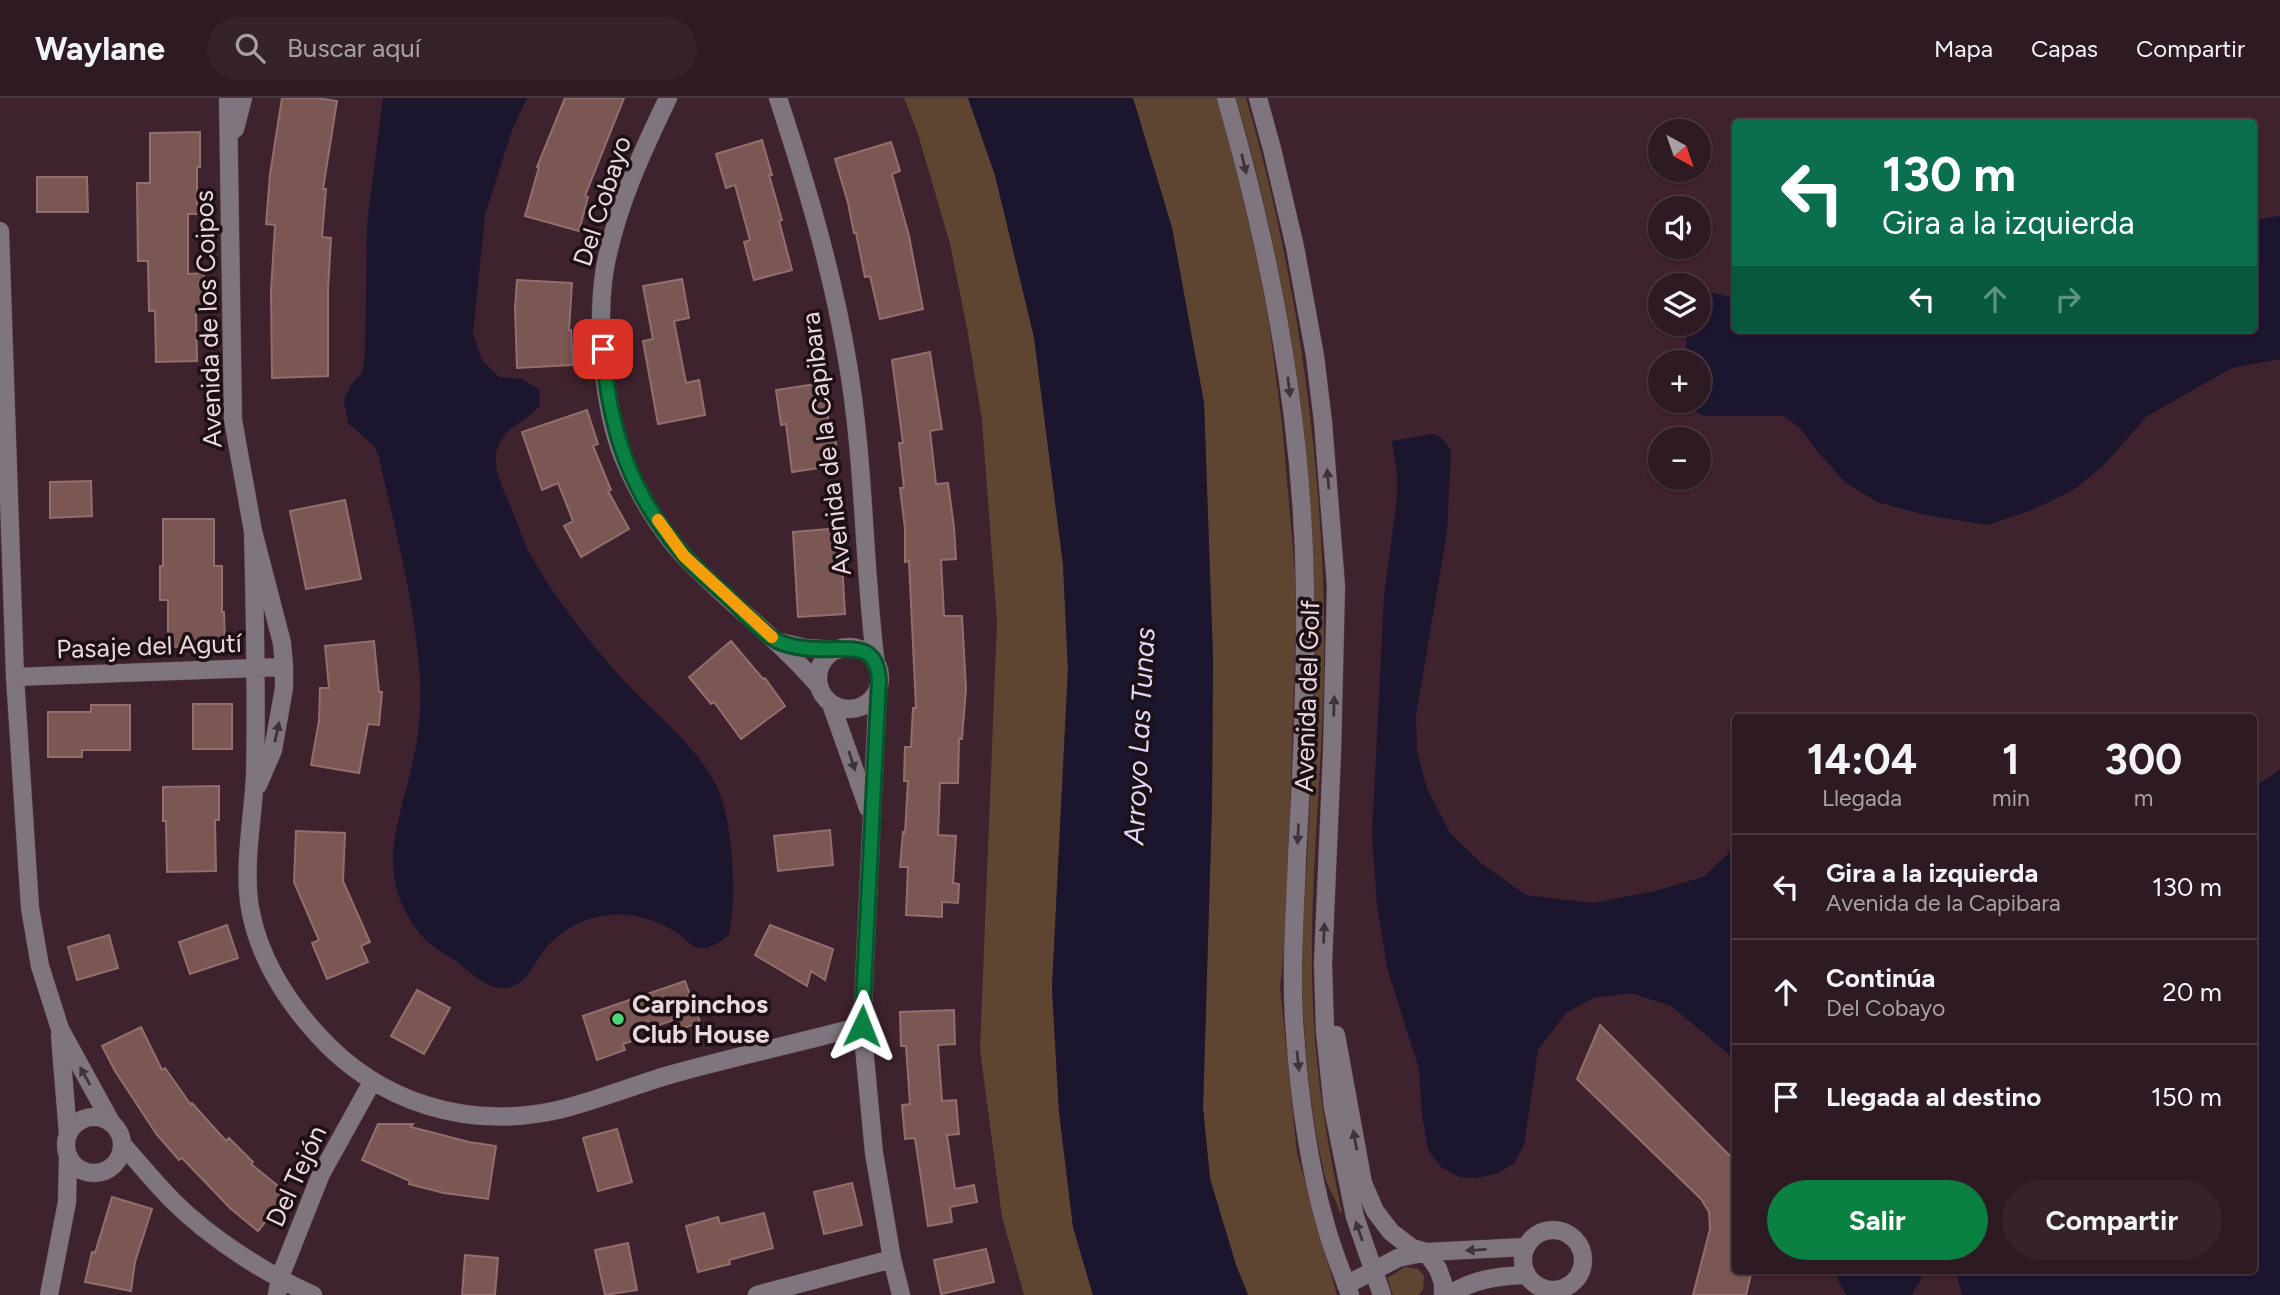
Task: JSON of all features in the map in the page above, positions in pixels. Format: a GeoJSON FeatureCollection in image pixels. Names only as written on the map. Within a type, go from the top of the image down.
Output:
{"type":"FeatureCollection","features":[{"type":"Feature","properties":{"kind":"street","name":"Avenida de los Coipos"},"geometry":{"type":"LineString","coordinates":[[228,98],[231,146],[229,260],[233,420],[253,531],[282,643],[284,667],[284,688],[273,750],[254,796]]}},
{"type":"Feature","properties":{"kind":"street","name":"Avenida de los Coipos"},"geometry":{"type":"LineString","coordinates":[[231,146],[243,98]]}},
{"type":"Feature","properties":{"kind":"street","name":"Del Cobayo"},"geometry":{"type":"LineString","coordinates":[[668,98],[635,167],[606,265],[601,322],[605,377],[612,419],[622,456],[640,493],[684,556],[776,640],[819,686]]}},
{"type":"Feature","properties":{"kind":"street","name":"Avenida de la Capibara"},"geometry":{"type":"LineString","coordinates":[[778,98],[803,174],[837,303],[848,361],[864,512],[871,624],[879,680],[862,1026],[874,1153],[892,1259],[901,1295]]}},
{"type":"Feature","properties":{"kind":"street","name":"Avenida del Golf"},"geometry":{"type":"LineString","coordinates":[[1226,98],[1243,156],[1265,253],[1286,361],[1293,426],[1305,587],[1302,752],[1293,963],[1295,1033],[1303,1113],[1325,1226],[1348,1290]]}},
{"type":"Feature","properties":{"kind":"street","name":"Avenida del Golf"},"geometry":{"type":"LineString","coordinates":[[1258,98],[1289,222],[1315,356],[1331,510],[1336,586],[1323,963],[1325,1031],[1333,1108],[1355,1217],[1382,1295]]}},
{"type":"Feature","properties":{"kind":"street"},"geometry":{"type":"LineString","coordinates":[[0,231],[15,677],[30,908],[40,966],[60,1029],[111,1122],[117,1128],[122,1144],[174,1202],[278,1286],[313,1295]]}},
{"type":"Feature","properties":{"kind":"street","name":"Avenida de los Coipos"},"geometry":{"type":"LineString","coordinates":[[253,531],[257,668],[254,796],[248,872],[250,908],[268,961],[281,989],[304,1020],[330,1048],[372,1082],[440,1111],[488,1118],[558,1110],[669,1075],[862,1026]]}},
{"type":"Feature","properties":{"kind":"street"},"geometry":{"type":"LineString","coordinates":[[819,686],[818,677],[824,660],[844,649],[871,624]]}},
{"type":"Feature","properties":{"kind":"street","name":"Del Cobayo"},"geometry":{"type":"LineString","coordinates":[[776,640],[806,648],[844,649]]}},
{"type":"Feature","properties":{"kind":"street"},"geometry":{"type":"LineString","coordinates":[[844,649],[866,653],[876,665]]}},
{"type":"Feature","properties":{"kind":"street","name":"Pasaje del Agutí"},"geometry":{"type":"LineString","coordinates":[[15,677],[284,667]]}},
{"type":"Feature","properties":{"kind":"street","name":"Avenida de la Capibara"},"geometry":{"type":"LineString","coordinates":[[819,686],[821,693],[831,704],[871,818]]}},
{"type":"Feature","properties":{"kind":"street"},"geometry":{"type":"LineString","coordinates":[[831,704],[849,709],[859,707],[874,696],[878,688]]}},
{"type":"Feature","properties":{"kind":"street"},"geometry":{"type":"LineString","coordinates":[[1323,963],[1363,1183],[1376,1211],[1391,1232],[1412,1248],[1426,1252],[1438,1269],[1443,1283],[1443,1295]]}},
{"type":"Feature","properties":{"kind":"street"},"geometry":{"type":"LineString","coordinates":[[60,1029],[68,1134]]}},
{"type":"Feature","properties":{"kind":"street","name":"Del Tejón"},"geometry":{"type":"LineString","coordinates":[[278,1286],[321,1174],[372,1082]]}},
{"type":"Feature","properties":{"kind":"street"},"geometry":{"type":"LineString","coordinates":[[49,1295],[67,1202],[68,1158],[65,1142],[79,1121],[95,1117],[111,1122]]}},
{"type":"Feature","properties":{"kind":"street"},"geometry":{"type":"LineString","coordinates":[[68,1158],[80,1170],[88,1173],[105,1171],[118,1161],[122,1144]]}},
{"type":"Feature","properties":{"kind":"street"},"geometry":{"type":"LineString","coordinates":[[112,1167],[145,1170]]}},
{"type":"Feature","properties":{"kind":"street"},"geometry":{"type":"LineString","coordinates":[[67,1202],[76,1185],[88,1173]]}},
{"type":"Feature","properties":{"kind":"street"},"geometry":{"type":"LineString","coordinates":[[1581,1275],[1574,1283],[1553,1293],[1540,1287],[1527,1275],[1522,1258],[1525,1247],[1533,1237],[1543,1231],[1555,1229],[1567,1232],[1582,1250],[1584,1262],[1581,1275],[1585,1295]]}},
{"type":"Feature","properties":{"kind":"street"},"geometry":{"type":"LineString","coordinates":[[1348,1290],[1398,1258],[1426,1252],[1525,1247]]}},
{"type":"Feature","properties":{"kind":"street"},"geometry":{"type":"LineString","coordinates":[[757,1295],[892,1259]]}},
{"type":"Feature","properties":{"kind":"street"},"geometry":{"type":"LineString","coordinates":[[1449,1295],[1471,1282],[1496,1276],[1527,1275]]}},
{"type":"Feature","properties":{"kind":"shaded area"},"geometry":{"type":"Polygon","coordinates":[[[904,98],[968,98],[995,175],[1034,337],[1063,564],[1068,669],[1052,988],[1059,1111],[1073,1227],[1093,1295],[1024,1295],[1002,1217],[980,1049],[997,622],[982,420],[950,244],[918,134],[904,98]]]}},
{"type":"Feature","properties":{"kind":"shaded area"},"geometry":{"type":"Polygon","coordinates":[[[1133,98],[1217,98],[1248,211],[1269,322],[1282,424],[1297,594],[1286,933],[1280,986],[1297,1153],[1337,1295],[1248,1295],[1210,1179],[1203,1108],[1212,804],[1213,659],[1204,403],[1172,228],[1133,98]]]}},
{"type":"Feature","properties":{"kind":"shaded area"},"geometry":{"type":"Polygon","coordinates":[[[1236,98],[1246,98],[1278,224],[1311,420],[1322,552],[1324,616],[1323,714],[1313,908],[1313,1006],[1320,1084],[1342,1212],[1340,1213],[1325,1177],[1316,1135],[1303,1008],[1303,934],[1314,678],[1308,486],[1293,355],[1282,290],[1254,161],[1236,98]]]}},
{"type":"Feature","properties":{"kind":"shaded area"},"geometry":{"type":"Polygon","coordinates":[[[1405,1267],[1418,1269],[1424,1276],[1423,1290],[1418,1295],[1393,1295],[1387,1278],[1405,1267]]]}},
{"type":"Feature","properties":{"kind":"water"},"geometry":{"type":"Polygon","coordinates":[[[383,98],[527,98],[512,130],[485,215],[473,334],[482,360],[499,377],[522,379],[539,389],[540,405],[510,429],[501,441],[496,456],[497,471],[527,548],[551,588],[615,671],[695,753],[720,794],[732,856],[733,899],[729,935],[710,947],[694,946],[669,928],[647,919],[624,915],[601,916],[583,921],[560,934],[546,948],[525,978],[513,986],[499,988],[479,979],[429,943],[405,911],[396,887],[393,863],[399,815],[412,765],[419,722],[420,682],[416,639],[379,457],[374,446],[348,423],[344,400],[351,385],[362,372],[365,355],[367,224],[383,98]]]}},
{"type":"Feature","properties":{"kind":"water","name":"Arroyo Las Tunas"},"geometry":{"type":"Polygon","coordinates":[[[968,98],[1133,98],[1172,228],[1204,403],[1213,659],[1212,804],[1203,1108],[1210,1179],[1248,1295],[1093,1295],[1073,1227],[1059,1111],[1052,988],[1068,669],[1063,564],[1034,337],[995,175],[968,98]]]}},
{"type":"Feature","properties":{"kind":"water"},"geometry":{"type":"Polygon","coordinates":[[[2280,216],[2280,359],[2232,368],[2147,416],[2103,466],[2072,491],[2032,510],[1988,525],[1925,515],[1877,502],[1845,482],[1801,429],[1784,416],[1704,416],[1699,413],[1711,413],[1711,350],[1686,350],[1685,336],[1711,336],[1711,293],[1732,297],[1732,333],[2257,333],[2257,220],[2280,216]]]}},
{"type":"Feature","properties":{"kind":"water"},"geometry":{"type":"Polygon","coordinates":[[[1433,434],[1442,438],[1451,451],[1447,532],[1416,716],[1417,751],[1427,789],[1450,833],[1482,864],[1526,895],[1593,903],[1655,891],[1703,877],[1727,855],[1732,847],[1732,1057],[1671,1006],[1631,993],[1593,998],[1566,1013],[1538,1050],[1524,1145],[1514,1163],[1499,1173],[1476,1178],[1459,1177],[1441,1167],[1428,1150],[1422,1116],[1419,1069],[1387,968],[1377,905],[1372,835],[1384,596],[1397,498],[1397,473],[1392,441],[1433,434]]]}},
{"type":"Feature","properties":{"kind":"water"},"geometry":{"type":"Polygon","coordinates":[[[2280,770],[2280,1295],[1962,1295],[1957,1274],[2257,1274],[2257,785],[2280,770]]]}},
{"type":"Feature","properties":{"kind":"water"},"geometry":{"type":"Polygon","coordinates":[[[1837,1274],[1922,1274],[1912,1295],[1847,1295],[1837,1274]]]}},
{"type":"Feature","properties":{"kind":"building"},"geometry":{"type":"Polygon","coordinates":[[[282,98],[337,101],[323,189],[326,189],[322,237],[331,238],[328,376],[272,378],[271,291],[275,225],[266,224],[270,174],[282,98]]]}},
{"type":"Feature","properties":{"kind":"building"},"geometry":{"type":"Polygon","coordinates":[[[565,98],[624,98],[585,196],[588,197],[579,231],[525,216],[537,167],[565,98]]]}},
{"type":"Feature","properties":{"kind":"building"},"geometry":{"type":"Polygon","coordinates":[[[200,132],[197,214],[188,214],[188,274],[204,273],[205,309],[196,310],[197,361],[156,362],[155,311],[149,311],[148,261],[138,261],[137,183],[150,183],[150,133],[200,132]]]}},
{"type":"Feature","properties":{"kind":"building"},"geometry":{"type":"Polygon","coordinates":[[[762,140],[792,270],[754,280],[744,242],[750,240],[735,185],[726,188],[716,154],[762,140]]]}},
{"type":"Feature","properties":{"kind":"building"},"geometry":{"type":"Polygon","coordinates":[[[891,142],[900,171],[892,174],[909,236],[923,309],[880,319],[870,276],[865,277],[856,233],[835,159],[891,142]]]}},
{"type":"Feature","properties":{"kind":"building"},"geometry":{"type":"Polygon","coordinates":[[[37,177],[87,177],[88,212],[37,212],[37,177]]]}},
{"type":"Feature","properties":{"kind":"building"},"geometry":{"type":"Polygon","coordinates":[[[682,279],[689,318],[674,321],[686,383],[699,380],[705,415],[658,424],[643,341],[653,339],[643,286],[682,279]]]}},
{"type":"Feature","properties":{"kind":"building"},"geometry":{"type":"Polygon","coordinates":[[[517,280],[572,283],[569,330],[573,365],[517,368],[517,280]]]}},
{"type":"Feature","properties":{"kind":"building"},"geometry":{"type":"Polygon","coordinates":[[[930,352],[942,429],[930,431],[936,484],[948,483],[956,559],[941,560],[944,616],[962,616],[966,689],[962,739],[959,739],[958,783],[940,783],[938,835],[956,836],[953,883],[959,884],[958,903],[942,902],[942,917],[906,915],[908,867],[900,867],[908,781],[904,781],[905,747],[911,747],[913,708],[916,708],[909,561],[905,562],[905,529],[900,488],[904,488],[899,443],[903,443],[892,360],[930,352]]]}},
{"type":"Feature","properties":{"kind":"building"},"geometry":{"type":"Polygon","coordinates":[[[823,383],[830,431],[834,430],[839,465],[792,472],[786,424],[781,425],[776,390],[823,383]]]}},
{"type":"Feature","properties":{"kind":"building"},"geometry":{"type":"Polygon","coordinates":[[[587,410],[598,444],[593,446],[611,490],[608,491],[629,529],[581,557],[564,526],[573,521],[558,483],[542,490],[522,432],[587,410]]]}},
{"type":"Feature","properties":{"kind":"building"},"geometry":{"type":"Polygon","coordinates":[[[91,481],[92,516],[50,518],[50,482],[91,481]]]}},
{"type":"Feature","properties":{"kind":"building"},"geometry":{"type":"Polygon","coordinates":[[[345,500],[361,579],[306,589],[290,511],[345,500]]]}},
{"type":"Feature","properties":{"kind":"building"},"geometry":{"type":"Polygon","coordinates":[[[163,519],[214,519],[214,566],[222,566],[225,646],[168,647],[168,600],[160,600],[163,519]]]}},
{"type":"Feature","properties":{"kind":"building"},"geometry":{"type":"Polygon","coordinates":[[[840,528],[845,614],[798,617],[793,532],[840,528]]]}},
{"type":"Feature","properties":{"kind":"building"},"geometry":{"type":"Polygon","coordinates":[[[374,641],[379,692],[382,692],[379,725],[368,724],[359,773],[311,765],[319,721],[320,688],[329,688],[325,646],[374,641]]]}},
{"type":"Feature","properties":{"kind":"building"},"geometry":{"type":"Polygon","coordinates":[[[731,641],[763,679],[765,678],[785,706],[741,739],[714,702],[711,704],[689,677],[731,641]]]}},
{"type":"Feature","properties":{"kind":"building"},"geometry":{"type":"Polygon","coordinates":[[[193,704],[232,704],[232,749],[193,749],[193,704]]]}},
{"type":"Feature","properties":{"kind":"building"},"geometry":{"type":"Polygon","coordinates":[[[91,705],[130,705],[130,750],[82,750],[82,757],[48,757],[48,712],[91,712],[91,705]]]}},
{"type":"Feature","properties":{"kind":"building"},"geometry":{"type":"Polygon","coordinates":[[[219,786],[219,820],[215,820],[216,871],[167,872],[163,787],[219,786]]]}},
{"type":"Feature","properties":{"kind":"building"},"geometry":{"type":"Polygon","coordinates":[[[830,830],[833,865],[778,871],[774,836],[830,830]]]}},
{"type":"Feature","properties":{"kind":"building"},"geometry":{"type":"Polygon","coordinates":[[[296,831],[345,833],[343,881],[370,942],[361,946],[368,962],[327,979],[312,943],[319,940],[294,882],[296,831]]]}},
{"type":"Feature","properties":{"kind":"building"},"geometry":{"type":"Polygon","coordinates":[[[227,925],[238,958],[190,974],[179,942],[227,925]]]}},
{"type":"Feature","properties":{"kind":"building"},"geometry":{"type":"Polygon","coordinates":[[[770,925],[833,949],[825,980],[811,971],[807,986],[755,955],[770,925]]]}},
{"type":"Feature","properties":{"kind":"building"},"geometry":{"type":"Polygon","coordinates":[[[109,935],[118,968],[77,980],[68,947],[109,935]]]}},
{"type":"Feature","properties":{"kind":"building","name":"Carpinchos Club House"},"geometry":{"type":"Polygon","coordinates":[[[685,981],[700,1022],[679,1030],[676,1019],[633,1034],[635,1040],[623,1044],[625,1050],[597,1060],[583,1016],[685,981]]]}},
{"type":"Feature","properties":{"kind":"building"},"geometry":{"type":"Polygon","coordinates":[[[417,990],[450,1008],[424,1054],[391,1036],[417,990]]]}},
{"type":"Feature","properties":{"kind":"building"},"geometry":{"type":"Polygon","coordinates":[[[954,1010],[955,1044],[938,1045],[942,1101],[956,1100],[959,1134],[947,1135],[955,1189],[974,1185],[977,1202],[950,1207],[952,1222],[928,1226],[915,1138],[905,1139],[902,1105],[910,1104],[906,1046],[901,1046],[900,1012],[954,1010]]]}},
{"type":"Feature","properties":{"kind":"building"},"geometry":{"type":"Polygon","coordinates":[[[1600,1025],[1732,1158],[1732,1274],[1751,1274],[1746,1295],[1693,1295],[1710,1229],[1709,1212],[1701,1199],[1577,1079],[1600,1025]]]}},
{"type":"Feature","properties":{"kind":"building"},"geometry":{"type":"Polygon","coordinates":[[[141,1027],[162,1070],[165,1068],[191,1105],[192,1103],[226,1141],[229,1138],[253,1162],[251,1164],[288,1194],[258,1231],[231,1209],[182,1158],[179,1160],[157,1135],[115,1071],[102,1046],[141,1027]]]}},
{"type":"Feature","properties":{"kind":"building"},"geometry":{"type":"Polygon","coordinates":[[[378,1124],[413,1124],[411,1127],[496,1146],[488,1199],[444,1193],[409,1184],[410,1181],[362,1160],[378,1124]]]}},
{"type":"Feature","properties":{"kind":"building"},"geometry":{"type":"Polygon","coordinates":[[[617,1129],[632,1182],[598,1191],[583,1138],[617,1129]]]}},
{"type":"Feature","properties":{"kind":"building"},"geometry":{"type":"Polygon","coordinates":[[[852,1183],[862,1225],[824,1234],[814,1192],[852,1183]]]}},
{"type":"Feature","properties":{"kind":"building"},"geometry":{"type":"Polygon","coordinates":[[[112,1197],[152,1209],[135,1262],[131,1291],[85,1282],[92,1252],[95,1253],[112,1197]]]}},
{"type":"Feature","properties":{"kind":"building"},"geometry":{"type":"Polygon","coordinates":[[[764,1213],[773,1248],[729,1260],[730,1264],[698,1272],[686,1226],[718,1217],[720,1224],[764,1213]]]}},
{"type":"Feature","properties":{"kind":"building"},"geometry":{"type":"Polygon","coordinates":[[[628,1243],[637,1290],[605,1295],[595,1250],[628,1243]]]}},
{"type":"Feature","properties":{"kind":"building"},"geometry":{"type":"Polygon","coordinates":[[[986,1249],[994,1282],[941,1294],[934,1260],[986,1249]]]}},
{"type":"Feature","properties":{"kind":"building"},"geometry":{"type":"Polygon","coordinates":[[[465,1255],[498,1258],[495,1295],[462,1295],[465,1255]]]}},
{"type":"Feature","properties":{"kind":"slow traffic"},"geometry":{"type":"LineString","coordinates":[[658,520],[684,556],[772,637]]}},
{"type":"Feature","properties":{"kind":"place","name":"Carpinchos Club House"},"geometry":{"type":"Point","coordinates":[618,1019]}},
{"type":"Feature","properties":{"kind":"route"},"geometry":{"type":"LineString","coordinates":[[603,349],[612,419],[622,456],[640,493],[684,556],[776,640],[806,648],[858,649],[872,658],[876,665],[879,680],[862,1026]]}}]}
